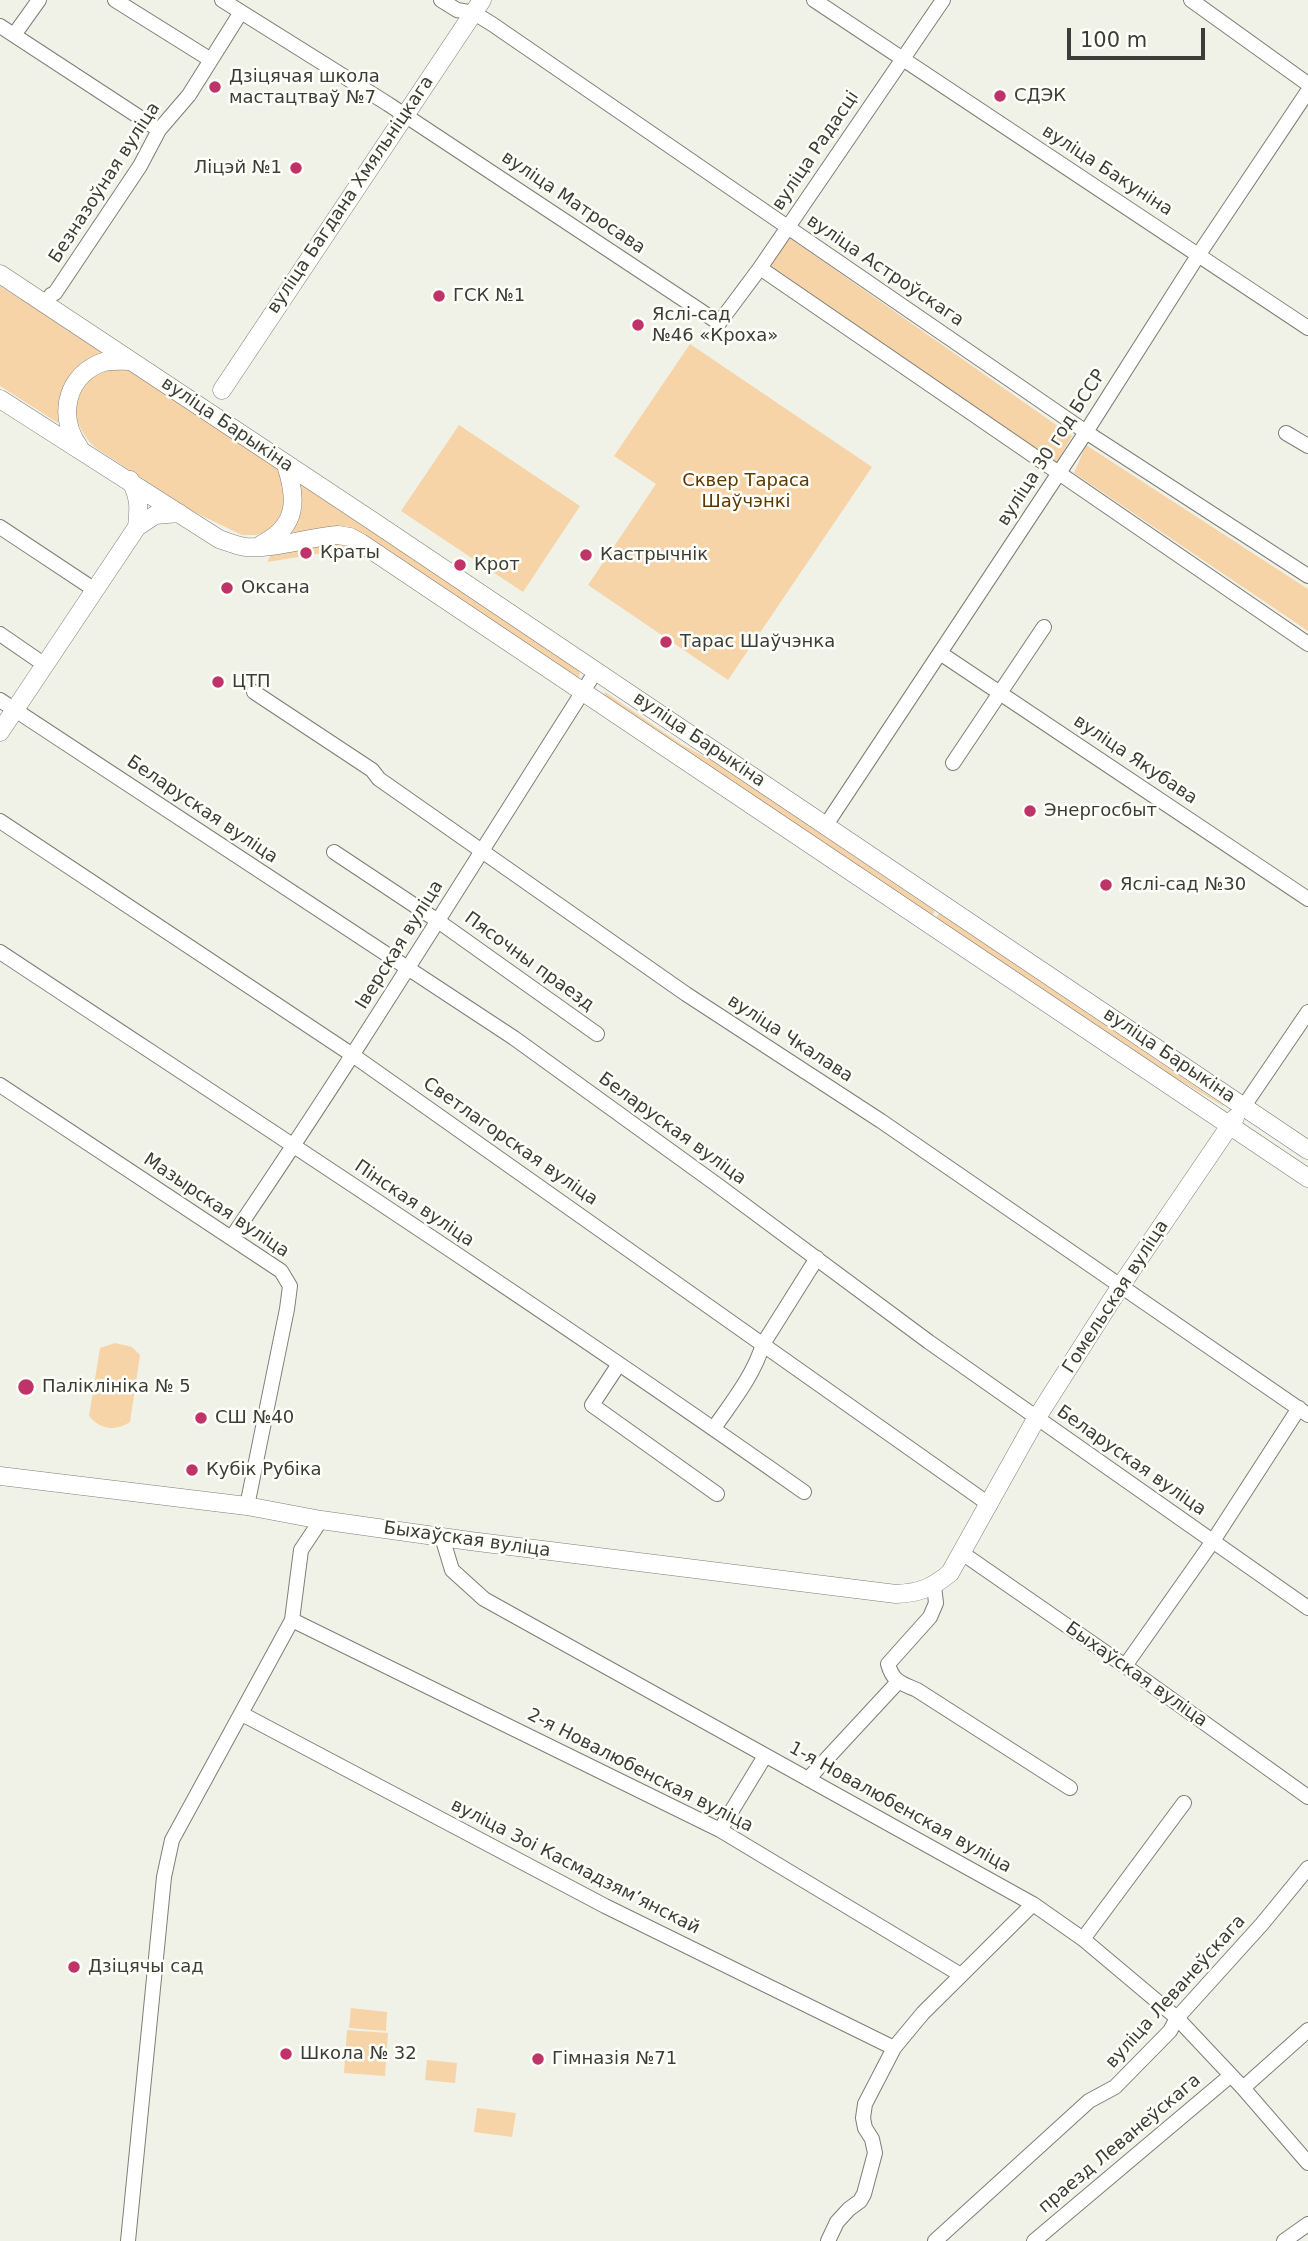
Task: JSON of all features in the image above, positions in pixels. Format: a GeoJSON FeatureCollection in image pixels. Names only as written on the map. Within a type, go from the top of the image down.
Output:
{"type":"FeatureCollection","features":[{"type":"Feature","properties":{"kind":"main road","name":"вуліца Багдана Хмяльніцкага"},"geometry":{"type":"LineString","coordinates":[[222,390],[478,6]]}},
{"type":"Feature","properties":{"kind":"main road","name":"вуліца Барыкіна"},"geometry":{"type":"LineString","coordinates":[[0,274],[50,298],[88,332],[1308,1150]]}},
{"type":"Feature","properties":{"kind":"main road"},"geometry":{"type":"LineString","coordinates":[[81,450],[70,435],[67,425],[67,400],[71,390],[76,382],[98,364],[111,360],[132,361]]}},
{"type":"Feature","properties":{"kind":"main road"},"geometry":{"type":"LineString","coordinates":[[173,389],[201,395],[222,390],[224,411],[239,434]]}},
{"type":"Feature","properties":{"kind":"main road","name":"вуліца Барыкіна"},"geometry":{"type":"LineString","coordinates":[[0,399],[219,539],[245,547],[329,536],[351,537],[1308,1178]]}},
{"type":"Feature","properties":{"kind":"main road"},"geometry":{"type":"LineString","coordinates":[[259,546],[281,531],[294,509],[292,481],[286,465]]}},
{"type":"Feature","properties":{"kind":"main road"},"geometry":{"type":"LineString","coordinates":[[130,480],[138,494],[140,505],[137,527]]}},
{"type":"Feature","properties":{"kind":"main road"},"geometry":{"type":"LineString","coordinates":[[0,732],[7,705],[45,665],[137,527],[155,515],[179,513]]}},
{"type":"Feature","properties":{"kind":"main road","name":"Гомельская вуліца"},"geometry":{"type":"LineString","coordinates":[[933,1587],[950,1573],[1037,1419],[1120,1287],[1244,1106]]}},
{"type":"Feature","properties":{"kind":"main road","name":"Быхаўская вуліца"},"geometry":{"type":"LineString","coordinates":[[0,1476],[247,1506],[321,1520],[442,1537],[896,1594],[917,1593],[933,1587]]}},
{"type":"Feature","properties":{"kind":"street"},"geometry":{"type":"LineString","coordinates":[[14,35],[38,0]]}},
{"type":"Feature","properties":{"kind":"street"},"geometry":{"type":"LineString","coordinates":[[115,0],[211,60]]}},
{"type":"Feature","properties":{"kind":"street","name":"вуліца Матросава"},"geometry":{"type":"LineString","coordinates":[[222,0],[404,115],[719,323]]}},
{"type":"Feature","properties":{"kind":"street","name":"вуліца Астроўскага"},"geometry":{"type":"LineString","coordinates":[[441,0],[457,10],[478,6],[787,228],[1087,432],[1308,576]]}},
{"type":"Feature","properties":{"kind":"street","name":"вуліца Бакуніна"},"geometry":{"type":"LineString","coordinates":[[814,0],[1308,328]]}},
{"type":"Feature","properties":{"kind":"street","name":"вуліца Радасці"},"geometry":{"type":"LineString","coordinates":[[719,323],[760,268],[943,0]]}},
{"type":"Feature","properties":{"kind":"street"},"geometry":{"type":"LineString","coordinates":[[1192,0],[1308,84]]}},
{"type":"Feature","properties":{"kind":"street","name":"Безназоўная вуліца"},"geometry":{"type":"LineString","coordinates":[[50,298],[140,166],[159,131],[189,94],[241,12]]}},
{"type":"Feature","properties":{"kind":"street"},"geometry":{"type":"LineString","coordinates":[[0,26],[159,131]]}},
{"type":"Feature","properties":{"kind":"street","name":"вуліца 30 год БССР"},"geometry":{"type":"LineString","coordinates":[[826,825],[1087,432],[1199,254],[1308,91]]}},
{"type":"Feature","properties":{"kind":"street"},"geometry":{"type":"LineString","coordinates":[[760,268],[1308,644]]}},
{"type":"Feature","properties":{"kind":"street"},"geometry":{"type":"LineString","coordinates":[[1286,433],[1308,446]]}},
{"type":"Feature","properties":{"kind":"street"},"geometry":{"type":"LineString","coordinates":[[0,527],[95,590]]}},
{"type":"Feature","properties":{"kind":"street"},"geometry":{"type":"LineString","coordinates":[[953,763],[1044,627]]}},
{"type":"Feature","properties":{"kind":"street"},"geometry":{"type":"LineString","coordinates":[[0,634],[45,665]]}},
{"type":"Feature","properties":{"kind":"street","name":"вуліца Якубава"},"geometry":{"type":"LineString","coordinates":[[940,653],[1308,899]]}},
{"type":"Feature","properties":{"kind":"street","name":"Іверская вуліца"},"geometry":{"type":"LineString","coordinates":[[232,1237],[354,1056],[406,969],[596,671]]}},
{"type":"Feature","properties":{"kind":"street","name":"вуліца Чкалава"},"geometry":{"type":"LineString","coordinates":[[254,692],[372,770],[379,779],[686,994],[881,1121],[1303,1411]]}},
{"type":"Feature","properties":{"kind":"street","name":"Беларуская вуліца"},"geometry":{"type":"LineString","coordinates":[[7,705],[514,1038],[1037,1419],[1308,1608]]}},
{"type":"Feature","properties":{"kind":"street","name":"Светлагорская вуліца"},"geometry":{"type":"LineString","coordinates":[[0,821],[354,1056],[990,1505]]}},
{"type":"Feature","properties":{"kind":"street","name":"Пясочны праезд"},"geometry":{"type":"LineString","coordinates":[[334,852],[438,920],[597,1034]]}},
{"type":"Feature","properties":{"kind":"street","name":"Пінская вуліца"},"geometry":{"type":"LineString","coordinates":[[0,952],[619,1364],[804,1492]]}},
{"type":"Feature","properties":{"kind":"street","name":"Гомельская вуліца"},"geometry":{"type":"LineString","coordinates":[[1244,1106],[1308,1012]]}},
{"type":"Feature","properties":{"kind":"street","name":"Мазырская вуліца"},"geometry":{"type":"LineString","coordinates":[[0,1085],[232,1237],[281,1271],[290,1286],[265,1425],[247,1506]]}},
{"type":"Feature","properties":{"kind":"street"},"geometry":{"type":"LineString","coordinates":[[714,1428],[749,1375],[759,1358],[763,1344],[817,1258]]}},
{"type":"Feature","properties":{"kind":"street"},"geometry":{"type":"LineString","coordinates":[[619,1364],[592,1405],[718,1494]]}},
{"type":"Feature","properties":{"kind":"street"},"geometry":{"type":"LineString","coordinates":[[1125,1666],[1303,1411]]}},
{"type":"Feature","properties":{"kind":"street"},"geometry":{"type":"LineString","coordinates":[[128,2241],[164,1877],[172,1840],[292,1620],[301,1550],[321,1520]]}},
{"type":"Feature","properties":{"kind":"street","name":"1-я Новалюбенская вуліца"},"geometry":{"type":"LineString","coordinates":[[442,1537],[452,1570],[484,1599],[1033,1904],[1083,1939],[1177,2018],[1308,2163]]}},
{"type":"Feature","properties":{"kind":"street","name":"Быхаўская вуліца"},"geometry":{"type":"LineString","coordinates":[[962,1553],[1308,1797]]}},
{"type":"Feature","properties":{"kind":"street"},"geometry":{"type":"LineString","coordinates":[[933,1587],[936,1603],[930,1618],[888,1664],[891,1675],[897,1683],[917,1690],[1070,1788]]}},
{"type":"Feature","properties":{"kind":"street","name":"2-я Новалюбенская вуліца"},"geometry":{"type":"LineString","coordinates":[[292,1620],[720,1830],[961,1976]]}},
{"type":"Feature","properties":{"kind":"street"},"geometry":{"type":"LineString","coordinates":[[808,1779],[897,1683]]}},
{"type":"Feature","properties":{"kind":"street","name":"вуліца Зоі Касмадзямʼянскай"},"geometry":{"type":"LineString","coordinates":[[242,1714],[605,1906],[894,2048]]}},
{"type":"Feature","properties":{"kind":"street"},"geometry":{"type":"LineString","coordinates":[[720,1830],[765,1756]]}},
{"type":"Feature","properties":{"kind":"street"},"geometry":{"type":"LineString","coordinates":[[1083,1939],[1184,1803]]}},
{"type":"Feature","properties":{"kind":"street","name":"вуліца Леванеўскага"},"geometry":{"type":"LineString","coordinates":[[936,2241],[1089,2101],[1115,2087],[1170,2031],[1177,2018],[1262,1924],[1308,1868]]}},
{"type":"Feature","properties":{"kind":"street"},"geometry":{"type":"LineString","coordinates":[[828,2241],[836,2222],[860,2201],[864,2194],[875,2152],[872,2139],[865,2128],[865,2104],[894,2048],[923,2013],[1033,1904]]}},
{"type":"Feature","properties":{"kind":"street"},"geometry":{"type":"LineString","coordinates":[[1243,2088],[1308,2030]]}},
{"type":"Feature","properties":{"kind":"street","name":"праезд Леванеўскага"},"geometry":{"type":"LineString","coordinates":[[1034,2241],[1230,2076]]}},
{"type":"Feature","properties":{"kind":"street"},"geometry":{"type":"LineString","coordinates":[[1284,2241],[1308,2224]]}},
{"type":"Feature","properties":{"kind":"green space"},"geometry":{"type":"Polygon","coordinates":[[[787,236],[1072,436],[1056,464],[768,266],[787,236]]]}},
{"type":"Feature","properties":{"kind":"green space"},"geometry":{"type":"Polygon","coordinates":[[[0,286],[20,299],[34,304],[106,353],[66,383],[61,394],[58,423],[0,386],[0,286]]]}},
{"type":"Feature","properties":{"kind":"green space","name":"Сквер Тараса Шаўчэнкі"},"geometry":{"type":"Polygon","coordinates":[[[690,344],[872,467],[728,680],[588,585],[656,484],[614,456],[690,344]]]}},
{"type":"Feature","properties":{"kind":"green space"},"geometry":{"type":"Polygon","coordinates":[[[114,368],[126,368],[138,374],[277,469],[285,481],[286,511],[270,531],[242,535],[190,510],[96,448],[79,425],[76,401],[88,381],[99,373],[114,368]]]}},
{"type":"Feature","properties":{"kind":"green space"},"geometry":{"type":"Polygon","coordinates":[[[459,425],[580,506],[523,592],[401,511],[459,425]]]}},
{"type":"Feature","properties":{"kind":"green space"},"geometry":{"type":"Polygon","coordinates":[[[1086,445],[1308,589],[1308,631],[1074,473],[1086,445]]]}},
{"type":"Feature","properties":{"kind":"green space"},"geometry":{"type":"Polygon","coordinates":[[[300,483],[580,671],[579,677],[347,526],[290,533],[302,508],[300,483]]]}},
{"type":"Feature","properties":{"kind":"green space"},"geometry":{"type":"Polygon","coordinates":[[[338,542],[355,548],[267,562],[272,553],[338,542]]]}},
{"type":"Feature","properties":{"kind":"green space"},"geometry":{"type":"Polygon","coordinates":[[[605,692],[681,744],[716,763],[935,911],[932,916],[604,695],[605,692]]]}},
{"type":"Feature","properties":{"kind":"green space"},"geometry":{"type":"Polygon","coordinates":[[[939,913],[1223,1106],[1152,1064],[936,918],[939,913]]]}},
{"type":"Feature","properties":{"kind":"green space"},"geometry":{"type":"Polygon","coordinates":[[[115,1343],[132,1347],[140,1355],[130,1422],[108,1428],[89,1416],[100,1348],[115,1343]]]}},
{"type":"Feature","properties":{"kind":"green space"},"geometry":{"type":"Polygon","coordinates":[[[351,2008],[387,2012],[386,2031],[349,2028],[351,2008]]]}},
{"type":"Feature","properties":{"kind":"green space"},"geometry":{"type":"Polygon","coordinates":[[[347,2030],[388,2033],[385,2076],[344,2073],[347,2030]]]}},
{"type":"Feature","properties":{"kind":"green space"},"geometry":{"type":"Polygon","coordinates":[[[427,2060],[457,2063],[455,2083],[425,2080],[427,2060]]]}},
{"type":"Feature","properties":{"kind":"green space"},"geometry":{"type":"Polygon","coordinates":[[[477,2108],[516,2113],[512,2137],[474,2132],[477,2108]]]}},
{"type":"Feature","properties":{"kind":"place","name":"Дзіцячая школа мастацтваў №7"},"geometry":{"type":"Point","coordinates":[215,87]}},
{"type":"Feature","properties":{"kind":"place","name":"СДЭК"},"geometry":{"type":"Point","coordinates":[1000,96]}},
{"type":"Feature","properties":{"kind":"place","name":"Ліцэй №1"},"geometry":{"type":"Point","coordinates":[296,168]}},
{"type":"Feature","properties":{"kind":"place","name":"ГСК №1"},"geometry":{"type":"Point","coordinates":[439,296]}},
{"type":"Feature","properties":{"kind":"place","name":"Яслі-сад №46 «Кроха»"},"geometry":{"type":"Point","coordinates":[638,325]}},
{"type":"Feature","properties":{"kind":"place","name":"Краты"},"geometry":{"type":"Point","coordinates":[306,553]}},
{"type":"Feature","properties":{"kind":"place","name":"Кастрычнік"},"geometry":{"type":"Point","coordinates":[586,555]}},
{"type":"Feature","properties":{"kind":"place","name":"Крот"},"geometry":{"type":"Point","coordinates":[460,565]}},
{"type":"Feature","properties":{"kind":"place","name":"Оксана"},"geometry":{"type":"Point","coordinates":[227,588]}},
{"type":"Feature","properties":{"kind":"place","name":"Тарас Шаўчэнка"},"geometry":{"type":"Point","coordinates":[666,642]}},
{"type":"Feature","properties":{"kind":"place","name":"ЦТП"},"geometry":{"type":"Point","coordinates":[218,682]}},
{"type":"Feature","properties":{"kind":"place","name":"Энергосбыт"},"geometry":{"type":"Point","coordinates":[1030,811]}},
{"type":"Feature","properties":{"kind":"place","name":"Яслі-сад №30"},"geometry":{"type":"Point","coordinates":[1106,885]}},
{"type":"Feature","properties":{"kind":"place","name":"Паліклініка № 5"},"geometry":{"type":"Point","coordinates":[26,1387]}},
{"type":"Feature","properties":{"kind":"place","name":"СШ №40"},"geometry":{"type":"Point","coordinates":[201,1418]}},
{"type":"Feature","properties":{"kind":"place","name":"Кубік Рубіка"},"geometry":{"type":"Point","coordinates":[192,1470]}},
{"type":"Feature","properties":{"kind":"place","name":"Дзіцячы сад"},"geometry":{"type":"Point","coordinates":[74,1967]}},
{"type":"Feature","properties":{"kind":"place","name":"Школа № 32"},"geometry":{"type":"Point","coordinates":[286,2054]}},
{"type":"Feature","properties":{"kind":"place","name":"Гімназія №71"},"geometry":{"type":"Point","coordinates":[538,2059]}}]}
